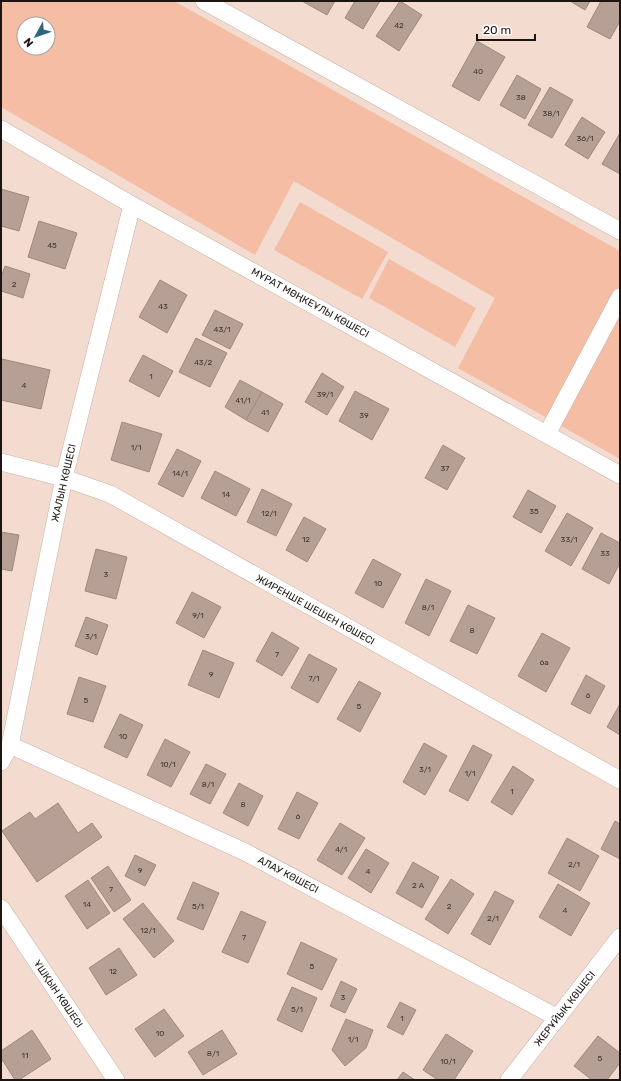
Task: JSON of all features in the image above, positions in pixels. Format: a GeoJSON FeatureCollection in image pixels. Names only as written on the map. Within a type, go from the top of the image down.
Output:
{"type":"FeatureCollection","features":[{"type":"Feature","properties":{"kind":"street"},"geometry":{"type":"LineString","coordinates":[[204,1],[620,231]]}},
{"type":"Feature","properties":{"kind":"street","name":"МҰРАТ МӨҢКЕҰЛЫ КӨШЕСІ"},"geometry":{"type":"LineString","coordinates":[[1,129],[132,204],[620,474]]}},
{"type":"Feature","properties":{"kind":"street","name":"ЖАЛЫН КӨШЕСІ"},"geometry":{"type":"LineString","coordinates":[[1,762],[10,745],[64,478],[132,204]]}},
{"type":"Feature","properties":{"kind":"street"},"geometry":{"type":"LineString","coordinates":[[547,434],[620,297]]}},
{"type":"Feature","properties":{"kind":"street","name":"ЖИРЕНШЕ ШЕШЕН КӨШЕСІ"},"geometry":{"type":"LineString","coordinates":[[1,462],[64,478],[110,494],[620,780]]}},
{"type":"Feature","properties":{"kind":"street","name":"АЛАУ КӨШЕСІ"},"geometry":{"type":"LineString","coordinates":[[10,745],[245,852],[558,1018]]}},
{"type":"Feature","properties":{"kind":"street","name":"ҰШҚЫН КӨШЕСІ"},"geometry":{"type":"LineString","coordinates":[[1,908],[116,1080]]}},
{"type":"Feature","properties":{"kind":"street","name":"ЖЕРҰЙЫҚ КӨШЕСІ"},"geometry":{"type":"LineString","coordinates":[[509,1080],[620,937]]}},
{"type":"Feature","properties":{"kind":"shaded area"},"geometry":{"type":"Polygon","coordinates":[[[1,1],[174,1],[620,251],[620,459],[458,368],[495,298],[294,181],[255,255],[1,107],[1,1]]]}},
{"type":"Feature","properties":{"kind":"shaded area"},"geometry":{"type":"Polygon","coordinates":[[[300,202],[388,252],[362,299],[274,250],[300,202]]]}},
{"type":"Feature","properties":{"kind":"shaded area"},"geometry":{"type":"Polygon","coordinates":[[[389,259],[476,308],[455,347],[369,298],[389,259]]]}},
{"type":"Feature","properties":{"kind":"building"},"geometry":{"type":"Polygon","coordinates":[[[302,1],[335,1],[327,15],[302,1]]]}},
{"type":"Feature","properties":{"kind":"building"},"geometry":{"type":"Polygon","coordinates":[[[355,1],[380,1],[363,29],[345,18],[355,1]]]}},
{"type":"Feature","properties":{"kind":"building"},"geometry":{"type":"Polygon","coordinates":[[[400,1],[422,15],[399,51],[376,36],[400,1]]]}},
{"type":"Feature","properties":{"kind":"building"},"geometry":{"type":"Polygon","coordinates":[[[570,1],[590,1],[585,10],[570,1]]]}},
{"type":"Feature","properties":{"kind":"building"},"geometry":{"type":"Polygon","coordinates":[[[601,1],[620,1],[620,21],[610,39],[587,27],[601,1]]]}},
{"type":"Feature","properties":{"kind":"building"},"geometry":{"type":"Polygon","coordinates":[[[477,41],[505,57],[479,101],[452,86],[477,41]]]}},
{"type":"Feature","properties":{"kind":"building"},"geometry":{"type":"Polygon","coordinates":[[[517,75],[541,89],[525,119],[500,105],[517,75]]]}},
{"type":"Feature","properties":{"kind":"building"},"geometry":{"type":"Polygon","coordinates":[[[550,87],[573,100],[552,138],[528,125],[550,87]]]}},
{"type":"Feature","properties":{"kind":"building"},"geometry":{"type":"Polygon","coordinates":[[[582,117],[605,132],[588,159],[565,145],[582,117]]]}},
{"type":"Feature","properties":{"kind":"building"},"geometry":{"type":"Polygon","coordinates":[[[620,133],[620,174],[602,164],[620,133]]]}},
{"type":"Feature","properties":{"kind":"building"},"geometry":{"type":"Polygon","coordinates":[[[1,189],[29,197],[19,231],[1,226],[1,189]]]}},
{"type":"Feature","properties":{"kind":"building"},"geometry":{"type":"Polygon","coordinates":[[[39,221],[77,233],[65,269],[28,257],[39,221]]]}},
{"type":"Feature","properties":{"kind":"building"},"geometry":{"type":"Polygon","coordinates":[[[5,266],[30,274],[23,298],[1,291],[1,277],[5,266]]]}},
{"type":"Feature","properties":{"kind":"building"},"geometry":{"type":"Polygon","coordinates":[[[160,280],[187,295],[167,333],[139,317],[160,280]]]}},
{"type":"Feature","properties":{"kind":"building"},"geometry":{"type":"Polygon","coordinates":[[[215,310],[243,324],[230,349],[202,335],[215,310]]]}},
{"type":"Feature","properties":{"kind":"building"},"geometry":{"type":"Polygon","coordinates":[[[196,338],[227,353],[210,387],[179,372],[196,338]]]}},
{"type":"Feature","properties":{"kind":"building"},"geometry":{"type":"Polygon","coordinates":[[[143,355],[173,371],[159,397],[129,381],[143,355]]]}},
{"type":"Feature","properties":{"kind":"building"},"geometry":{"type":"Polygon","coordinates":[[[2,359],[50,370],[41,409],[1,400],[2,359]]]}},
{"type":"Feature","properties":{"kind":"building"},"geometry":{"type":"Polygon","coordinates":[[[322,373],[344,387],[327,415],[305,402],[322,373]]]}},
{"type":"Feature","properties":{"kind":"building"},"geometry":{"type":"Polygon","coordinates":[[[240,380],[262,392],[246,420],[225,407],[240,380]]]}},
{"type":"Feature","properties":{"kind":"building"},"geometry":{"type":"Polygon","coordinates":[[[355,391],[389,409],[372,440],[339,421],[355,391]]]}},
{"type":"Feature","properties":{"kind":"building"},"geometry":{"type":"Polygon","coordinates":[[[262,392],[283,404],[268,432],[246,420],[262,392]]]}},
{"type":"Feature","properties":{"kind":"building"},"geometry":{"type":"Polygon","coordinates":[[[122,422],[162,434],[149,472],[111,460],[122,422]]]}},
{"type":"Feature","properties":{"kind":"building"},"geometry":{"type":"Polygon","coordinates":[[[443,445],[465,458],[447,490],[425,478],[443,445]]]}},
{"type":"Feature","properties":{"kind":"building"},"geometry":{"type":"Polygon","coordinates":[[[177,449],[201,461],[183,497],[158,484],[177,449]]]}},
{"type":"Feature","properties":{"kind":"building"},"geometry":{"type":"Polygon","coordinates":[[[215,471],[250,489],[236,516],[201,498],[215,471]]]}},
{"type":"Feature","properties":{"kind":"building"},"geometry":{"type":"Polygon","coordinates":[[[262,489],[292,504],[276,536],[247,522],[262,489]]]}},
{"type":"Feature","properties":{"kind":"building"},"geometry":{"type":"Polygon","coordinates":[[[528,490],[556,506],[541,533],[513,517],[528,490]]]}},
{"type":"Feature","properties":{"kind":"building"},"geometry":{"type":"Polygon","coordinates":[[[567,513],[593,528],[571,566],[545,551],[567,513]]]}},
{"type":"Feature","properties":{"kind":"building"},"geometry":{"type":"Polygon","coordinates":[[[304,517],[326,529],[307,562],[286,550],[304,517]]]}},
{"type":"Feature","properties":{"kind":"building"},"geometry":{"type":"Polygon","coordinates":[[[1,532],[19,535],[12,571],[1,569],[1,532]]]}},
{"type":"Feature","properties":{"kind":"building"},"geometry":{"type":"Polygon","coordinates":[[[601,533],[620,543],[620,563],[609,584],[582,569],[601,533]]]}},
{"type":"Feature","properties":{"kind":"building"},"geometry":{"type":"Polygon","coordinates":[[[96,549],[127,557],[116,599],[85,591],[96,549]]]}},
{"type":"Feature","properties":{"kind":"building"},"geometry":{"type":"Polygon","coordinates":[[[373,559],[401,574],[383,608],[355,593],[373,559]]]}},
{"type":"Feature","properties":{"kind":"building"},"geometry":{"type":"Polygon","coordinates":[[[426,579],[451,591],[429,636],[405,623],[426,579]]]}},
{"type":"Feature","properties":{"kind":"building"},"geometry":{"type":"Polygon","coordinates":[[[192,592],[221,607],[204,638],[176,623],[192,592]]]}},
{"type":"Feature","properties":{"kind":"building"},"geometry":{"type":"Polygon","coordinates":[[[468,605],[495,618],[477,654],[450,641],[468,605]]]}},
{"type":"Feature","properties":{"kind":"building"},"geometry":{"type":"Polygon","coordinates":[[[86,617],[108,625],[97,655],[75,646],[86,617]]]}},
{"type":"Feature","properties":{"kind":"building"},"geometry":{"type":"Polygon","coordinates":[[[272,632],[299,648],[282,676],[256,661],[272,632]]]}},
{"type":"Feature","properties":{"kind":"building"},"geometry":{"type":"Polygon","coordinates":[[[542,633],[570,648],[546,692],[518,676],[542,633]]]}},
{"type":"Feature","properties":{"kind":"building"},"geometry":{"type":"Polygon","coordinates":[[[203,650],[234,663],[219,698],[188,685],[203,650]]]}},
{"type":"Feature","properties":{"kind":"building"},"geometry":{"type":"Polygon","coordinates":[[[309,654],[337,669],[318,703],[291,688],[309,654]]]}},
{"type":"Feature","properties":{"kind":"building"},"geometry":{"type":"Polygon","coordinates":[[[586,675],[605,686],[590,714],[571,704],[586,675]]]}},
{"type":"Feature","properties":{"kind":"building"},"geometry":{"type":"Polygon","coordinates":[[[79,677],[106,686],[93,722],[67,714],[79,677]]]}},
{"type":"Feature","properties":{"kind":"building"},"geometry":{"type":"Polygon","coordinates":[[[359,681],[381,693],[360,732],[337,719],[359,681]]]}},
{"type":"Feature","properties":{"kind":"building"},"geometry":{"type":"Polygon","coordinates":[[[620,704],[620,735],[607,727],[620,704]]]}},
{"type":"Feature","properties":{"kind":"building"},"geometry":{"type":"Polygon","coordinates":[[[120,714],[143,725],[127,758],[104,747],[120,714]]]}},
{"type":"Feature","properties":{"kind":"building"},"geometry":{"type":"Polygon","coordinates":[[[165,739],[190,752],[171,787],[147,775],[165,739]]]}},
{"type":"Feature","properties":{"kind":"building"},"geometry":{"type":"Polygon","coordinates":[[[424,743],[447,756],[425,795],[403,782],[424,743]]]}},
{"type":"Feature","properties":{"kind":"building"},"geometry":{"type":"Polygon","coordinates":[[[473,745],[492,755],[468,801],[449,791],[473,745]]]}},
{"type":"Feature","properties":{"kind":"building"},"geometry":{"type":"Polygon","coordinates":[[[206,764],[226,774],[210,804],[190,794],[206,764]]]}},
{"type":"Feature","properties":{"kind":"building"},"geometry":{"type":"Polygon","coordinates":[[[513,766],[534,780],[512,815],[491,802],[513,766]]]}},
{"type":"Feature","properties":{"kind":"building"},"geometry":{"type":"Polygon","coordinates":[[[239,783],[263,796],[248,826],[223,813],[239,783]]]}},
{"type":"Feature","properties":{"kind":"building"},"geometry":{"type":"Polygon","coordinates":[[[297,792],[318,803],[299,839],[278,829],[297,792]]]}},
{"type":"Feature","properties":{"kind":"building"},"geometry":{"type":"Polygon","coordinates":[[[58,803],[78,833],[92,823],[102,837],[37,882],[2,831],[30,812],[35,819],[58,803]]]}},
{"type":"Feature","properties":{"kind":"building"},"geometry":{"type":"Polygon","coordinates":[[[615,821],[620,824],[620,859],[601,849],[615,821]]]}},
{"type":"Feature","properties":{"kind":"building"},"geometry":{"type":"Polygon","coordinates":[[[340,823],[365,838],[342,875],[317,860],[340,823]]]}},
{"type":"Feature","properties":{"kind":"building"},"geometry":{"type":"Polygon","coordinates":[[[567,838],[599,856],[580,891],[548,873],[567,838]]]}},
{"type":"Feature","properties":{"kind":"building"},"geometry":{"type":"Polygon","coordinates":[[[366,849],[389,863],[371,893],[348,878],[366,849]]]}},
{"type":"Feature","properties":{"kind":"building"},"geometry":{"type":"Polygon","coordinates":[[[135,855],[156,865],[145,886],[125,876],[135,855]]]}},
{"type":"Feature","properties":{"kind":"building"},"geometry":{"type":"Polygon","coordinates":[[[413,862],[439,877],[422,908],[396,893],[413,862]]]}},
{"type":"Feature","properties":{"kind":"building"},"geometry":{"type":"Polygon","coordinates":[[[108,866],[131,900],[114,912],[91,878],[108,866]]]}},
{"type":"Feature","properties":{"kind":"building"},"geometry":{"type":"Polygon","coordinates":[[[451,879],[474,894],[448,934],[425,919],[451,879]]]}},
{"type":"Feature","properties":{"kind":"building"},"geometry":{"type":"Polygon","coordinates":[[[88,880],[110,913],[87,929],[65,896],[88,880]]]}},
{"type":"Feature","properties":{"kind":"building"},"geometry":{"type":"Polygon","coordinates":[[[193,882],[219,893],[203,930],[177,919],[193,882]]]}},
{"type":"Feature","properties":{"kind":"building"},"geometry":{"type":"Polygon","coordinates":[[[558,884],[590,903],[571,936],[539,917],[558,884]]]}},
{"type":"Feature","properties":{"kind":"building"},"geometry":{"type":"Polygon","coordinates":[[[495,891],[514,901],[490,945],[471,934],[495,891]]]}},
{"type":"Feature","properties":{"kind":"building"},"geometry":{"type":"Polygon","coordinates":[[[143,903],[174,941],[154,958],[123,919],[143,903]]]}},
{"type":"Feature","properties":{"kind":"building"},"geometry":{"type":"Polygon","coordinates":[[[241,911],[266,922],[248,963],[222,952],[241,911]]]}},
{"type":"Feature","properties":{"kind":"building"},"geometry":{"type":"Polygon","coordinates":[[[301,942],[337,959],[322,990],[287,974],[301,942]]]}},
{"type":"Feature","properties":{"kind":"building"},"geometry":{"type":"Polygon","coordinates":[[[119,948],[137,975],[106,995],[89,968],[119,948]]]}},
{"type":"Feature","properties":{"kind":"building"},"geometry":{"type":"Polygon","coordinates":[[[341,981],[357,989],[345,1013],[330,1006],[341,981]]]}},
{"type":"Feature","properties":{"kind":"building"},"geometry":{"type":"Polygon","coordinates":[[[292,987],[317,998],[302,1032],[277,1020],[292,987]]]}},
{"type":"Feature","properties":{"kind":"building"},"geometry":{"type":"Polygon","coordinates":[[[400,1002],[416,1010],[403,1035],[387,1027],[400,1002]]]}},
{"type":"Feature","properties":{"kind":"building"},"geometry":{"type":"Polygon","coordinates":[[[164,1009],[184,1036],[155,1057],[135,1029],[164,1009]]]}},
{"type":"Feature","properties":{"kind":"building"},"geometry":{"type":"Polygon","coordinates":[[[346,1019],[373,1030],[366,1048],[345,1066],[332,1050],[346,1019]]]}},
{"type":"Feature","properties":{"kind":"building"},"geometry":{"type":"Polygon","coordinates":[[[32,1030],[51,1059],[19,1080],[15,1080],[1,1058],[1,1051],[32,1030]]]}},
{"type":"Feature","properties":{"kind":"building"},"geometry":{"type":"Polygon","coordinates":[[[222,1030],[237,1054],[203,1075],[188,1052],[222,1030]]]}},
{"type":"Feature","properties":{"kind":"building"},"geometry":{"type":"Polygon","coordinates":[[[446,1034],[473,1051],[454,1080],[438,1080],[423,1070],[446,1034]]]}},
{"type":"Feature","properties":{"kind":"building"},"geometry":{"type":"Polygon","coordinates":[[[598,1036],[620,1053],[620,1063],[607,1080],[592,1080],[574,1066],[598,1036]]]}},
{"type":"Feature","properties":{"kind":"building"},"geometry":{"type":"Polygon","coordinates":[[[403,1072],[415,1080],[397,1080],[403,1072]]]}}]}
